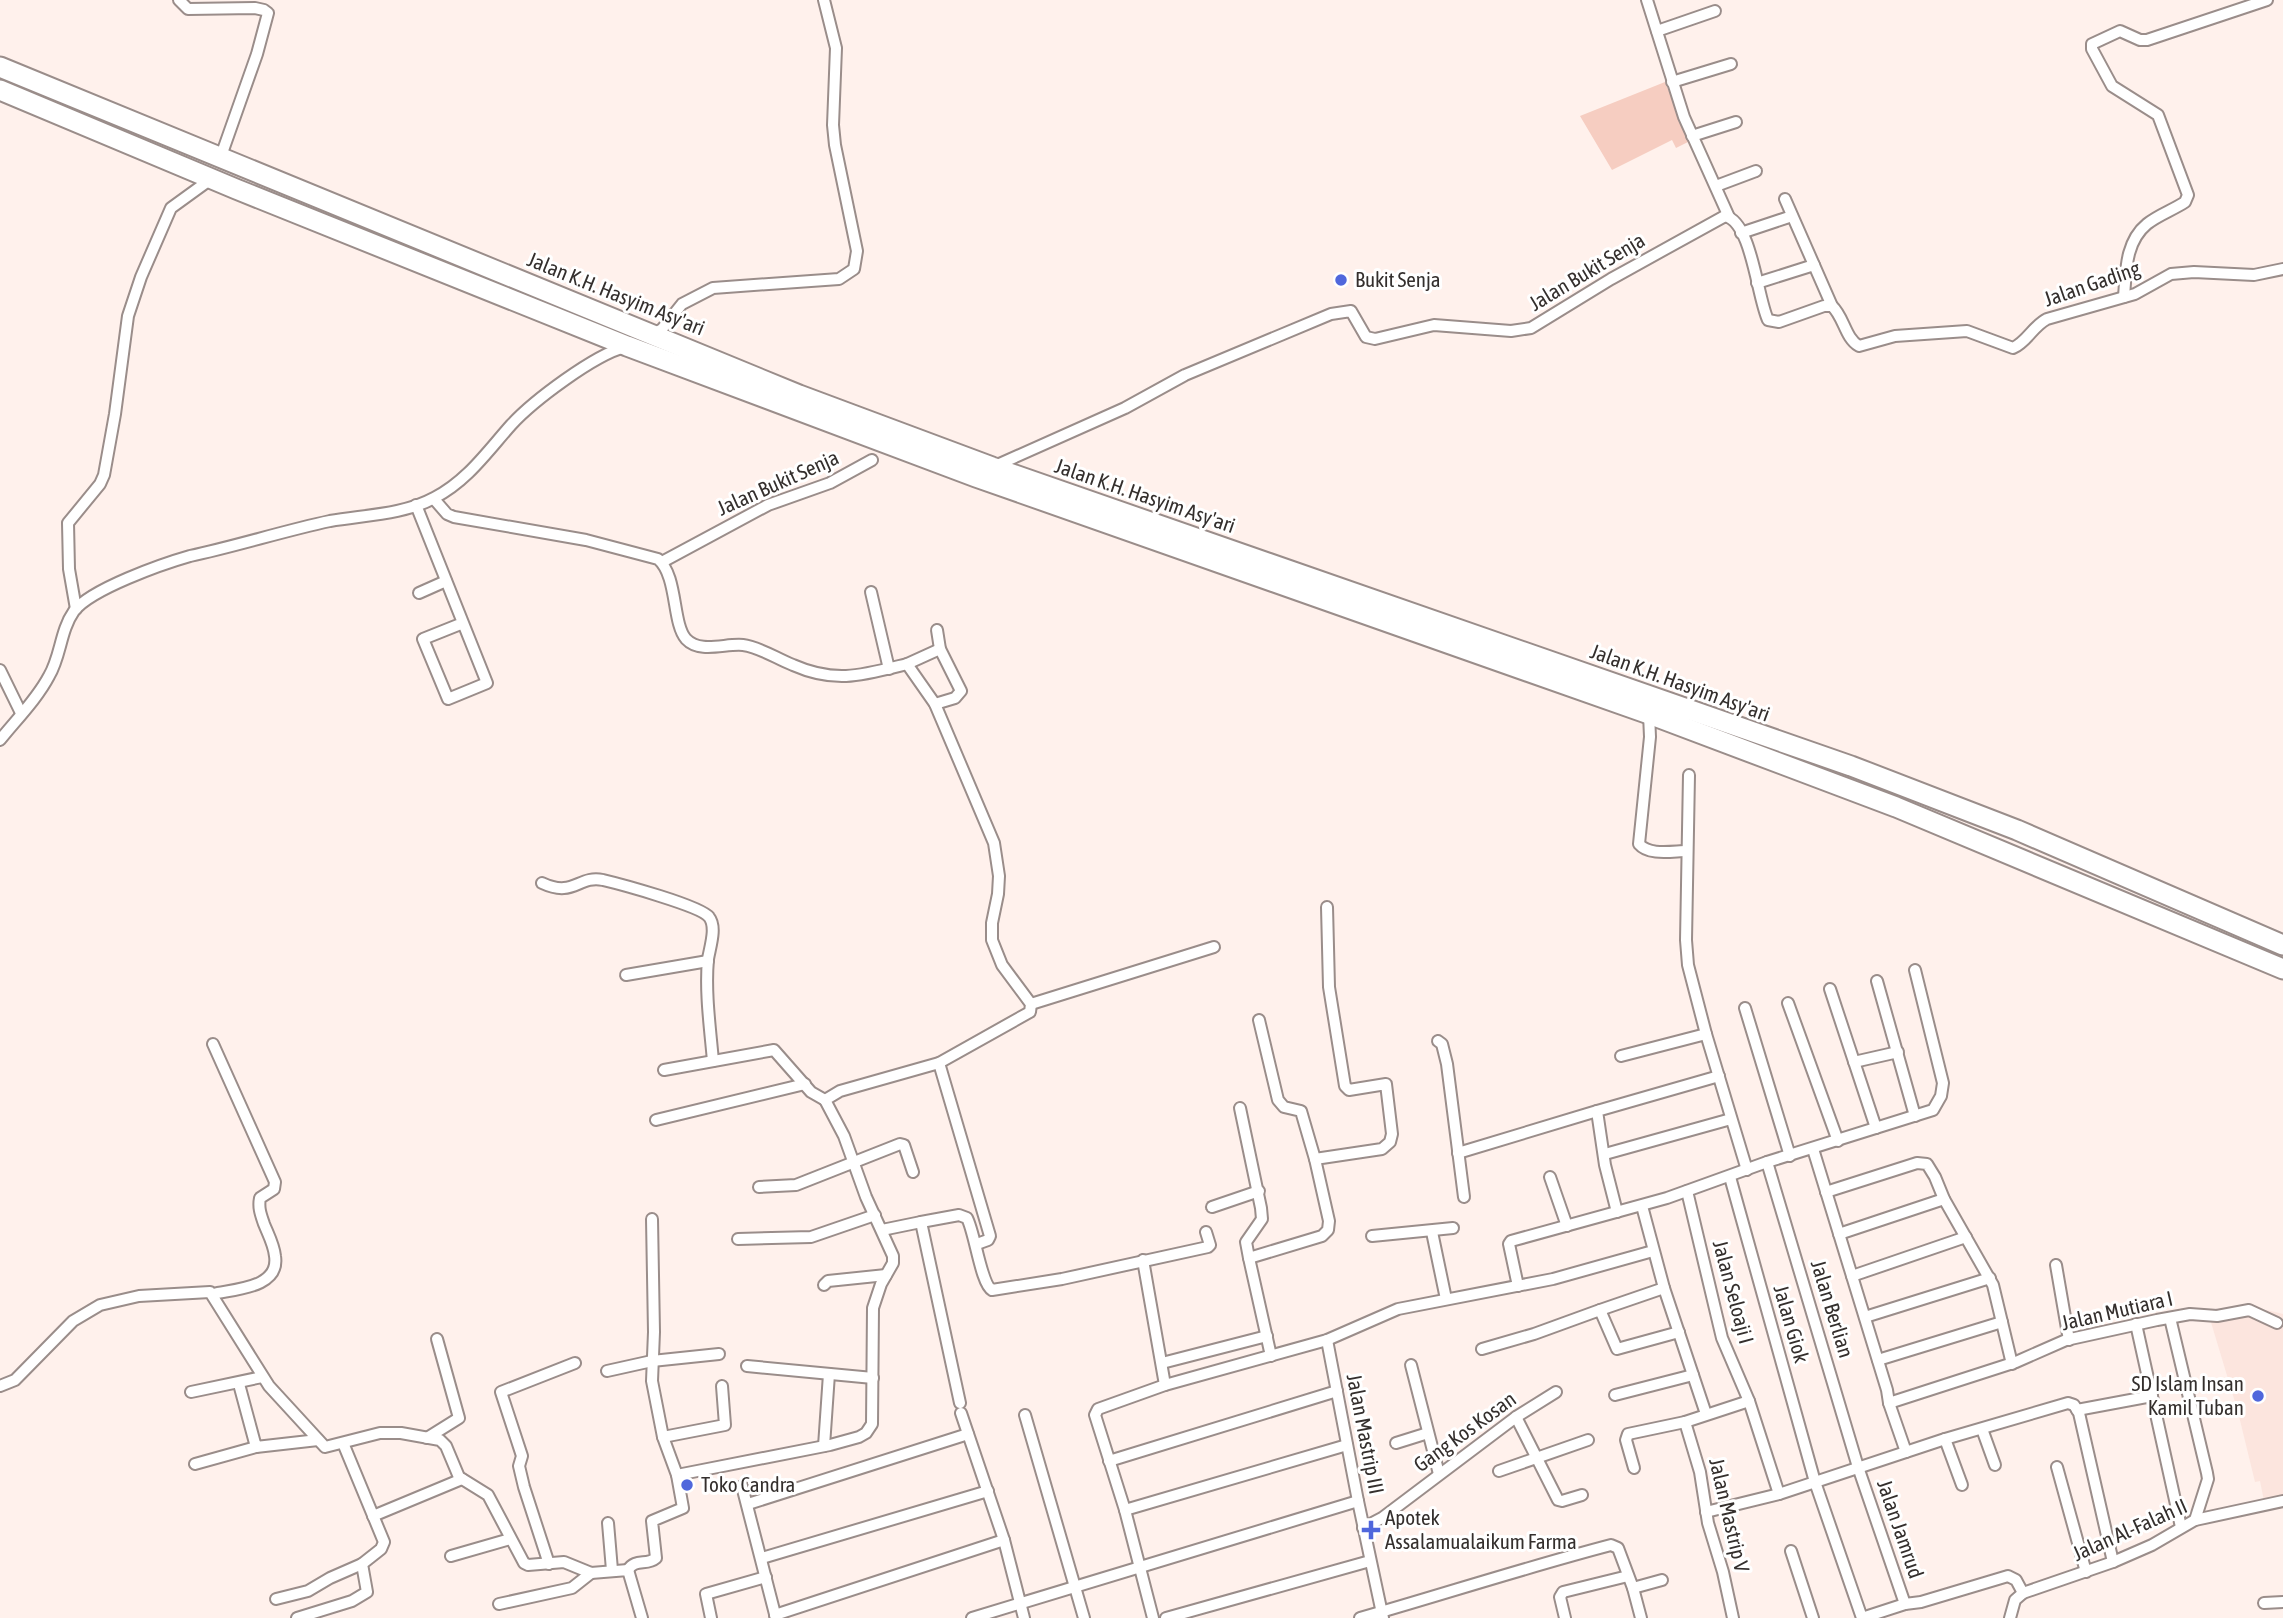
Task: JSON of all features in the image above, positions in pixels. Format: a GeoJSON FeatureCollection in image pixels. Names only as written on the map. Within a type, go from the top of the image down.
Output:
{"type":"FeatureCollection","features":[{"type":"Feature","properties":{"kind":"highway","name":"Jalan K.H. Hasyim Asy'ari"},"geometry":{"type":"LineString","coordinates":[[0,67],[799,395],[992,467],[1851,766],[2017,831],[2283,945]]}},
{"type":"Feature","properties":{"kind":"highway","name":"Jalan K.H. Hasyim Asy'ari"},"geometry":{"type":"LineString","coordinates":[[0,90],[211,179],[627,346],[976,477],[1649,714],[1896,807],[2283,969]]}},
{"type":"Feature","properties":{"kind":"highway"},"geometry":{"type":"LineString","coordinates":[[240,164],[251,182],[359,227],[358,234],[346,234]]}},
{"type":"Feature","properties":{"kind":"highway"},"geometry":{"type":"LineString","coordinates":[[384,223],[374,225],[373,231],[466,269],[477,286]]}},
{"type":"Feature","properties":{"kind":"street"},"geometry":{"type":"LineString","coordinates":[[180,0],[188,9],[255,8],[268,13],[257,54],[221,156]]}},
{"type":"Feature","properties":{"kind":"street"},"geometry":{"type":"LineString","coordinates":[[654,334],[662,329],[682,304],[713,288],[839,279],[854,269],[857,251],[833,125],[836,48],[824,0]]}},
{"type":"Feature","properties":{"kind":"street"},"geometry":{"type":"LineString","coordinates":[[1647,0],[1692,136],[1729,217],[1741,233],[1752,260],[1766,314],[1771,322],[1832,306],[1785,200]]}},
{"type":"Feature","properties":{"kind":"street"},"geometry":{"type":"LineString","coordinates":[[2124,297],[2128,257],[2136,237],[2150,222],[2185,202],[2188,195],[2158,115],[2112,86],[2092,49],[2092,44],[2120,31],[2140,40],[2147,40],[2267,0]]}},
{"type":"Feature","properties":{"kind":"street"},"geometry":{"type":"LineString","coordinates":[[1657,31],[1715,11]]}},
{"type":"Feature","properties":{"kind":"street"},"geometry":{"type":"LineString","coordinates":[[1672,82],[1731,64]]}},
{"type":"Feature","properties":{"kind":"street"},"geometry":{"type":"LineString","coordinates":[[1692,136],[1736,122]]}},
{"type":"Feature","properties":{"kind":"street"},"geometry":{"type":"LineString","coordinates":[[1716,186],[1756,171]]}},
{"type":"Feature","properties":{"kind":"street"},"geometry":{"type":"LineString","coordinates":[[76,609],[69,569],[68,523],[100,484],[104,475],[117,404],[128,316],[141,277],[171,208],[211,179]]}},
{"type":"Feature","properties":{"kind":"street"},"geometry":{"type":"LineString","coordinates":[[1741,233],[1793,216]]}},
{"type":"Feature","properties":{"kind":"street","name":"Jalan Bukit Senja"},"geometry":{"type":"LineString","coordinates":[[992,467],[1125,408],[1185,375],[1331,314],[1351,311],[1367,337],[1375,339],[1443,324],[1502,331],[1531,328],[1611,278],[1719,218],[1729,217]]}},
{"type":"Feature","properties":{"kind":"street"},"geometry":{"type":"LineString","coordinates":[[1757,283],[1814,265]]}},
{"type":"Feature","properties":{"kind":"street","name":"Jalan Gading"},"geometry":{"type":"LineString","coordinates":[[1832,306],[1854,343],[1859,346],[1895,336],[1970,331],[2013,348],[2047,319],[2140,292],[2171,274],[2194,272],[2247,275],[2283,269]]}},
{"type":"Feature","properties":{"kind":"street"},"geometry":{"type":"LineString","coordinates":[[0,740],[51,674],[63,632],[76,609],[104,590],[168,562],[310,526],[391,512],[434,499],[477,466],[524,412],[593,361],[609,351],[627,346]]}},
{"type":"Feature","properties":{"kind":"street","name":"Jalan Bukit Senja"},"geometry":{"type":"LineString","coordinates":[[662,562],[768,505],[830,483],[872,460]]}},
{"type":"Feature","properties":{"kind":"street"},"geometry":{"type":"LineString","coordinates":[[434,499],[447,514],[454,517],[586,540],[662,562],[672,589],[682,632],[688,641],[695,644],[715,647],[743,645],[811,673],[828,677],[874,673],[908,664],[940,649]]}},
{"type":"Feature","properties":{"kind":"street"},"geometry":{"type":"LineString","coordinates":[[415,505],[463,623],[487,683],[448,699],[423,639],[463,623]]}},
{"type":"Feature","properties":{"kind":"street"},"geometry":{"type":"LineString","coordinates":[[419,593],[446,581]]}},
{"type":"Feature","properties":{"kind":"street"},"geometry":{"type":"LineString","coordinates":[[871,592],[889,669]]}},
{"type":"Feature","properties":{"kind":"street"},"geometry":{"type":"LineString","coordinates":[[935,704],[955,698],[961,691],[940,649],[937,630]]}},
{"type":"Feature","properties":{"kind":"street"},"geometry":{"type":"LineString","coordinates":[[824,1100],[840,1091],[940,1063],[1030,1012],[1031,1004],[1002,965],[992,940],[992,923],[998,894],[998,854],[935,704],[908,664]]}},
{"type":"Feature","properties":{"kind":"street"},"geometry":{"type":"LineString","coordinates":[[0,670],[21,713]]}},
{"type":"Feature","properties":{"kind":"street"},"geometry":{"type":"LineString","coordinates":[[1649,714],[1650,737],[1639,844],[1643,849],[1656,851],[1687,851]]}},
{"type":"Feature","properties":{"kind":"street"},"geometry":{"type":"LineString","coordinates":[[1689,775],[1686,940],[1688,965],[1747,1171]]}},
{"type":"Feature","properties":{"kind":"street"},"geometry":{"type":"LineString","coordinates":[[542,883],[558,890],[592,880],[605,880],[704,912],[711,921],[712,928],[708,992],[713,1061]]}},
{"type":"Feature","properties":{"kind":"street"},"geometry":{"type":"LineString","coordinates":[[1315,1159],[1382,1149],[1390,1142],[1392,1134],[1386,1084],[1349,1090],[1345,1086],[1329,987],[1327,907]]}},
{"type":"Feature","properties":{"kind":"street"},"geometry":{"type":"LineString","coordinates":[[1031,1004],[1214,947]]}},
{"type":"Feature","properties":{"kind":"street"},"geometry":{"type":"LineString","coordinates":[[626,975],[708,961]]}},
{"type":"Feature","properties":{"kind":"street"},"geometry":{"type":"LineString","coordinates":[[1518,1286],[1509,1244],[1511,1241],[1642,1206],[1767,1162],[1838,1142],[1933,1110],[1943,1083],[1915,970]]}},
{"type":"Feature","properties":{"kind":"street"},"geometry":{"type":"LineString","coordinates":[[1877,981],[1915,1116]]}},
{"type":"Feature","properties":{"kind":"street"},"geometry":{"type":"LineString","coordinates":[[1830,989],[1876,1128]]}},
{"type":"Feature","properties":{"kind":"street"},"geometry":{"type":"LineString","coordinates":[[1788,1003],[1838,1142]]}},
{"type":"Feature","properties":{"kind":"street"},"geometry":{"type":"LineString","coordinates":[[1745,1009],[1790,1156]]}},
{"type":"Feature","properties":{"kind":"street"},"geometry":{"type":"LineString","coordinates":[[1249,1258],[1322,1236],[1328,1230],[1329,1221],[1301,1111],[1284,1107],[1278,1100],[1259,1020]]}},
{"type":"Feature","properties":{"kind":"street"},"geometry":{"type":"LineString","coordinates":[[1621,1056],[1706,1034]]}},
{"type":"Feature","properties":{"kind":"street"},"geometry":{"type":"LineString","coordinates":[[1438,1041],[1442,1044],[1447,1064],[1464,1197]]}},
{"type":"Feature","properties":{"kind":"street"},"geometry":{"type":"LineString","coordinates":[[213,1044],[275,1182],[274,1189],[260,1198],[259,1208],[275,1255],[275,1269],[270,1277],[261,1283],[213,1294]]}},
{"type":"Feature","properties":{"kind":"street"},"geometry":{"type":"LineString","coordinates":[[664,1070],[774,1051],[811,1092],[824,1100],[837,1120],[893,1259],[873,1308],[871,1428],[859,1437],[824,1446],[677,1475]]}},
{"type":"Feature","properties":{"kind":"street"},"geometry":{"type":"LineString","coordinates":[[1854,1062],[1898,1052]]}},
{"type":"Feature","properties":{"kind":"street"},"geometry":{"type":"LineString","coordinates":[[940,1063],[990,1236],[977,1244]]}},
{"type":"Feature","properties":{"kind":"street"},"geometry":{"type":"LineString","coordinates":[[1458,1153],[1719,1076]]}},
{"type":"Feature","properties":{"kind":"street"},"geometry":{"type":"LineString","coordinates":[[656,1119],[805,1084]]}},
{"type":"Feature","properties":{"kind":"street"},"geometry":{"type":"LineString","coordinates":[[1240,1108],[1262,1219],[1247,1242],[1271,1356]]}},
{"type":"Feature","properties":{"kind":"street"},"geometry":{"type":"LineString","coordinates":[[1597,1111],[1616,1212]]}},
{"type":"Feature","properties":{"kind":"street"},"geometry":{"type":"LineString","coordinates":[[1605,1154],[1731,1119]]}},
{"type":"Feature","properties":{"kind":"street"},"geometry":{"type":"LineString","coordinates":[[759,1187],[796,1185],[902,1144],[913,1172]]}},
{"type":"Feature","properties":{"kind":"street"},"geometry":{"type":"LineString","coordinates":[[1813,1149],[1889,1404],[1906,1452]]}},
{"type":"Feature","properties":{"kind":"street","name":"Jalan Berlian"},"geometry":{"type":"LineString","coordinates":[[1767,1162],[1858,1467]]}},
{"type":"Feature","properties":{"kind":"street"},"geometry":{"type":"LineString","coordinates":[[1826,1192],[1923,1162],[1935,1177],[1944,1199],[1990,1278],[2000,1305],[2012,1364]]}},
{"type":"Feature","properties":{"kind":"street"},"geometry":{"type":"LineString","coordinates":[[1550,1177],[1567,1226]]}},
{"type":"Feature","properties":{"kind":"street","name":"Jalan Giok"},"geometry":{"type":"LineString","coordinates":[[1730,1177],[1815,1482],[1862,1618]]}},
{"type":"Feature","properties":{"kind":"street"},"geometry":{"type":"LineString","coordinates":[[1212,1207],[1258,1191]]}},
{"type":"Feature","properties":{"kind":"street","name":"Jalan Seloaji I"},"geometry":{"type":"LineString","coordinates":[[1688,1191],[1722,1338],[1749,1401],[1779,1494]]}},
{"type":"Feature","properties":{"kind":"street"},"geometry":{"type":"LineString","coordinates":[[1839,1234],[1944,1199]]}},
{"type":"Feature","properties":{"kind":"street"},"geometry":{"type":"LineString","coordinates":[[1642,1206],[1664,1288],[1706,1414]]}},
{"type":"Feature","properties":{"kind":"street"},"geometry":{"type":"LineString","coordinates":[[738,1239],[811,1237],[875,1215]]}},
{"type":"Feature","properties":{"kind":"street"},"geometry":{"type":"LineString","coordinates":[[882,1230],[963,1215],[970,1222],[986,1285],[992,1290],[1062,1279],[1209,1247],[1206,1232]]}},
{"type":"Feature","properties":{"kind":"street"},"geometry":{"type":"LineString","coordinates":[[642,1618],[628,1570],[632,1564],[656,1558],[652,1521],[683,1507],[677,1475],[663,1437],[652,1381],[652,1219]]}},
{"type":"Feature","properties":{"kind":"street"},"geometry":{"type":"LineString","coordinates":[[921,1222],[960,1408],[1004,1540],[1024,1618]]}},
{"type":"Feature","properties":{"kind":"street"},"geometry":{"type":"LineString","coordinates":[[1372,1236],[1454,1228]]}},
{"type":"Feature","properties":{"kind":"street"},"geometry":{"type":"LineString","coordinates":[[1432,1232],[1446,1300]]}},
{"type":"Feature","properties":{"kind":"street"},"geometry":{"type":"LineString","coordinates":[[1852,1276],[1966,1237]]}},
{"type":"Feature","properties":{"kind":"street"},"geometry":{"type":"LineString","coordinates":[[1153,1618],[1125,1510],[1095,1415],[1098,1409],[1165,1385],[1327,1340],[1361,1327],[1386,1312],[1553,1279],[1653,1251]]}},
{"type":"Feature","properties":{"kind":"street"},"geometry":{"type":"LineString","coordinates":[[1143,1260],[1165,1385]]}},
{"type":"Feature","properties":{"kind":"street"},"geometry":{"type":"LineString","coordinates":[[2056,1265],[2069,1340]]}},
{"type":"Feature","properties":{"kind":"street"},"geometry":{"type":"LineString","coordinates":[[824,1285],[828,1281],[886,1275]]}},
{"type":"Feature","properties":{"kind":"street"},"geometry":{"type":"LineString","coordinates":[[1865,1317],[1990,1278]]}},
{"type":"Feature","properties":{"kind":"street"},"geometry":{"type":"LineString","coordinates":[[1482,1349],[1534,1334],[1664,1288]]}},
{"type":"Feature","properties":{"kind":"street"},"geometry":{"type":"LineString","coordinates":[[0,1386],[15,1380],[73,1321],[100,1305],[139,1296],[204,1290],[213,1294],[262,1377],[318,1440],[328,1447],[380,1433],[401,1433],[443,1442],[461,1479],[488,1495],[524,1563],[564,1562],[591,1573]]}},
{"type":"Feature","properties":{"kind":"street"},"geometry":{"type":"LineString","coordinates":[[1600,1310],[1617,1349],[1679,1332]]}},
{"type":"Feature","properties":{"kind":"street","name":"Jalan Mutiara I"},"geometry":{"type":"LineString","coordinates":[[1889,1404],[2012,1364],[2069,1340],[2136,1324],[2194,1314],[2217,1316],[2249,1310],[2277,1322]]}},
{"type":"Feature","properties":{"kind":"street"},"geometry":{"type":"LineString","coordinates":[[2170,1318],[2208,1479],[2195,1520]]}},
{"type":"Feature","properties":{"kind":"street"},"geometry":{"type":"LineString","coordinates":[[1878,1360],[2002,1322]]}},
{"type":"Feature","properties":{"kind":"street"},"geometry":{"type":"LineString","coordinates":[[2136,1324],[2181,1527]]}},
{"type":"Feature","properties":{"kind":"street"},"geometry":{"type":"LineString","coordinates":[[1162,1363],[1266,1336]]}},
{"type":"Feature","properties":{"kind":"street"},"geometry":{"type":"LineString","coordinates":[[427,1438],[459,1418],[437,1339]]}},
{"type":"Feature","properties":{"kind":"street","name":"Jalan Mastrip III"},"geometry":{"type":"LineString","coordinates":[[1327,1340],[1382,1615]]}},
{"type":"Feature","properties":{"kind":"street"},"geometry":{"type":"LineString","coordinates":[[607,1371],[652,1361],[719,1354]]}},
{"type":"Feature","properties":{"kind":"street"},"geometry":{"type":"LineString","coordinates":[[549,1564],[524,1487],[519,1466],[522,1455],[501,1392],[575,1363]]}},
{"type":"Feature","properties":{"kind":"street"},"geometry":{"type":"LineString","coordinates":[[1411,1365],[1439,1474]]}},
{"type":"Feature","properties":{"kind":"street"},"geometry":{"type":"LineString","coordinates":[[747,1366],[873,1378]]}},
{"type":"Feature","properties":{"kind":"street"},"geometry":{"type":"LineString","coordinates":[[824,1446],[829,1374]]}},
{"type":"Feature","properties":{"kind":"street"},"geometry":{"type":"LineString","coordinates":[[1615,1395],[1693,1375]]}},
{"type":"Feature","properties":{"kind":"street"},"geometry":{"type":"LineString","coordinates":[[191,1392],[262,1377]]}},
{"type":"Feature","properties":{"kind":"street"},"geometry":{"type":"LineString","coordinates":[[239,1384],[256,1447]]}},
{"type":"Feature","properties":{"kind":"street"},"geometry":{"type":"LineString","coordinates":[[663,1437],[725,1425],[722,1386]]}},
{"type":"Feature","properties":{"kind":"street"},"geometry":{"type":"LineString","coordinates":[[1109,1461],[1337,1391]]}},
{"type":"Feature","properties":{"kind":"street","name":"Gang Kos Kosan"},"geometry":{"type":"LineString","coordinates":[[1363,1528],[1382,1518],[1516,1417],[1556,1392]]}},
{"type":"Feature","properties":{"kind":"street"},"geometry":{"type":"LineString","coordinates":[[2077,1410],[2152,1396]]}},
{"type":"Feature","properties":{"kind":"street"},"geometry":{"type":"LineString","coordinates":[[1634,1468],[1626,1440],[1628,1434],[1685,1422],[1749,1401]]}},
{"type":"Feature","properties":{"kind":"street"},"geometry":{"type":"LineString","coordinates":[[1706,1512],[1779,1494],[2061,1404],[2074,1405],[2113,1562]]}},
{"type":"Feature","properties":{"kind":"street"},"geometry":{"type":"LineString","coordinates":[[1025,1415],[1084,1618]]}},
{"type":"Feature","properties":{"kind":"street"},"geometry":{"type":"LineString","coordinates":[[1516,1417],[1558,1500],[1582,1495]]}},
{"type":"Feature","properties":{"kind":"street","name":"Jalan Mastrip V"},"geometry":{"type":"LineString","coordinates":[[1685,1422],[1700,1472],[1706,1512],[1733,1618]]}},
{"type":"Feature","properties":{"kind":"street"},"geometry":{"type":"LineString","coordinates":[[1982,1429],[1995,1465]]}},
{"type":"Feature","properties":{"kind":"street"},"geometry":{"type":"LineString","coordinates":[[1396,1443],[1428,1433]]}},
{"type":"Feature","properties":{"kind":"street"},"geometry":{"type":"LineString","coordinates":[[748,1504],[968,1434]]}},
{"type":"Feature","properties":{"kind":"street"},"geometry":{"type":"LineString","coordinates":[[1945,1439],[1962,1485]]}},
{"type":"Feature","properties":{"kind":"street"},"geometry":{"type":"LineString","coordinates":[[195,1464],[256,1447],[318,1440]]}},
{"type":"Feature","properties":{"kind":"street"},"geometry":{"type":"LineString","coordinates":[[1499,1471],[1588,1440]]}},
{"type":"Feature","properties":{"kind":"street"},"geometry":{"type":"LineString","coordinates":[[276,1599],[308,1591],[362,1564],[380,1549],[384,1542],[344,1443]]}},
{"type":"Feature","properties":{"kind":"street"},"geometry":{"type":"LineString","coordinates":[[1125,1510],[1347,1445]]}},
{"type":"Feature","properties":{"kind":"street","name":"Jalan Jamrud"},"geometry":{"type":"LineString","coordinates":[[1858,1467],[1905,1604]]}},
{"type":"Feature","properties":{"kind":"street"},"geometry":{"type":"LineString","coordinates":[[2057,1467],[2085,1572]]}},
{"type":"Feature","properties":{"kind":"street"},"geometry":{"type":"LineString","coordinates":[[373,1516],[461,1479]]}},
{"type":"Feature","properties":{"kind":"street"},"geometry":{"type":"LineString","coordinates":[[742,1486],[776,1616],[1004,1540]]}},
{"type":"Feature","properties":{"kind":"street"},"geometry":{"type":"LineString","coordinates":[[762,1558],[988,1491]]}},
{"type":"Feature","properties":{"kind":"street"},"geometry":{"type":"LineString","coordinates":[[972,1618],[1358,1501]]}},
{"type":"Feature","properties":{"kind":"street","name":"Jalan Al-Falah II"},"geometry":{"type":"LineString","coordinates":[[2023,1593],[2113,1562],[2152,1545],[2195,1520],[2283,1501]]}},
{"type":"Feature","properties":{"kind":"street"},"geometry":{"type":"LineString","coordinates":[[608,1523],[612,1570]]}},
{"type":"Feature","properties":{"kind":"street"},"geometry":{"type":"LineString","coordinates":[[451,1556],[510,1539]]}},
{"type":"Feature","properties":{"kind":"street"},"geometry":{"type":"LineString","coordinates":[[1360,1618],[1382,1615],[1568,1556],[1616,1545],[1633,1588],[1641,1618]]}},
{"type":"Feature","properties":{"kind":"street"},"geometry":{"type":"LineString","coordinates":[[1791,1550],[1813,1618]]}},
{"type":"Feature","properties":{"kind":"street"},"geometry":{"type":"LineString","coordinates":[[1166,1618],[1370,1561]]}},
{"type":"Feature","properties":{"kind":"street"},"geometry":{"type":"LineString","coordinates":[[298,1618],[352,1601],[367,1592],[362,1564]]}},
{"type":"Feature","properties":{"kind":"street"},"geometry":{"type":"LineString","coordinates":[[499,1604],[572,1588],[591,1573],[628,1570]]}},
{"type":"Feature","properties":{"kind":"street"},"geometry":{"type":"LineString","coordinates":[[1564,1618],[1560,1597],[1563,1592],[1628,1576]]}},
{"type":"Feature","properties":{"kind":"street"},"geometry":{"type":"LineString","coordinates":[[1862,1618],[2008,1576],[2016,1580],[2023,1593],[2015,1600],[2010,1618]]}},
{"type":"Feature","properties":{"kind":"street"},"geometry":{"type":"LineString","coordinates":[[711,1618],[706,1594],[766,1577]]}},
{"type":"Feature","properties":{"kind":"street"},"geometry":{"type":"LineString","coordinates":[[1633,1588],[1662,1580]]}},
{"type":"Feature","properties":{"kind":"street"},"geometry":{"type":"LineString","coordinates":[[2264,1603],[2283,1602]]}},
{"type":"Feature","properties":{"kind":"shaded area"},"geometry":{"type":"Polygon","coordinates":[[[1665,82],[1690,141],[1676,148],[1672,140],[1612,170],[1580,116],[1665,82]]]}},
{"type":"Feature","properties":{"kind":"shaded area","name":"SD Islam Insan Kamil Tuban"},"geometry":{"type":"Polygon","coordinates":[[[2267,1310],[2283,1314],[2283,1498],[2264,1501],[2260,1481],[2255,1482],[2238,1412],[2210,1319],[2267,1310]]]}},
{"type":"Feature","properties":{"kind":"place","name":"Bukit Senja"},"geometry":{"type":"Point","coordinates":[1341,280]}},
{"type":"Feature","properties":{"kind":"place","name":"SD Islam Insan Kamil Tuban"},"geometry":{"type":"Point","coordinates":[2258,1396]}},
{"type":"Feature","properties":{"kind":"place","name":"Toko Candra"},"geometry":{"type":"Point","coordinates":[687,1485]}},
{"type":"Feature","properties":{"kind":"place","name":"Apotek Assalamualaikum Farma"},"geometry":{"type":"Point","coordinates":[1371,1530]}}]}
